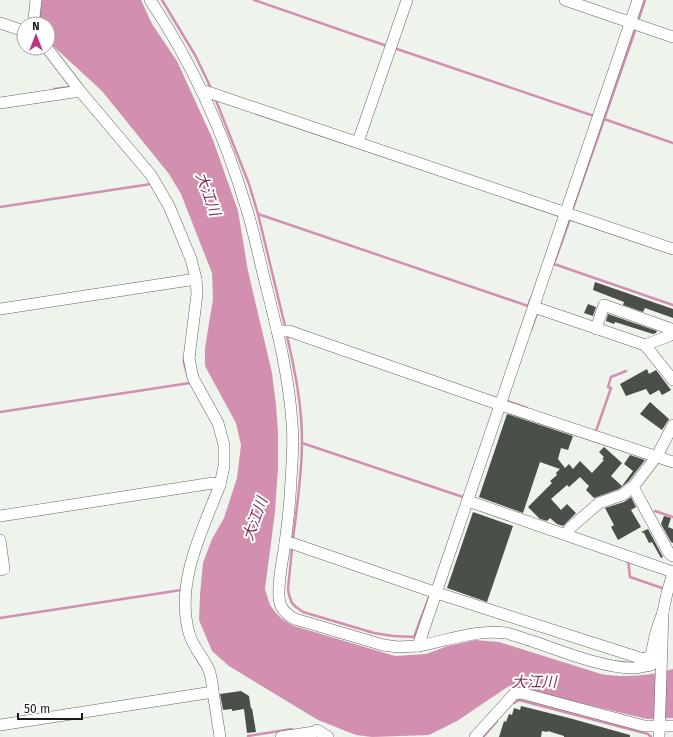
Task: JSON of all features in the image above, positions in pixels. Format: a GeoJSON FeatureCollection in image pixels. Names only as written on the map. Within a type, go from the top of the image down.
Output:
{"type":"FeatureCollection","features":[{"type":"Feature","properties":{"kind":"street"},"geometry":{"type":"LineString","coordinates":[[34,16],[36,0]]}},
{"type":"Feature","properties":{"kind":"street"},"geometry":{"type":"LineString","coordinates":[[150,0],[180,49],[202,90],[232,163],[248,211],[288,381],[293,425],[292,461],[288,522],[279,590],[279,600],[281,606],[288,615],[295,619],[383,645],[398,647],[418,646],[443,642],[475,633],[490,632],[507,634],[614,666],[633,668],[651,665],[656,632],[673,573],[567,534],[468,501]]}},
{"type":"Feature","properties":{"kind":"street"},"geometry":{"type":"LineString","coordinates":[[358,142],[407,0]]}},
{"type":"Feature","properties":{"kind":"street"},"geometry":{"type":"LineString","coordinates":[[565,0],[673,37]]}},
{"type":"Feature","properties":{"kind":"street"},"geometry":{"type":"LineString","coordinates":[[418,646],[638,0]]}},
{"type":"Feature","properties":{"kind":"street"},"geometry":{"type":"LineString","coordinates":[[0,23],[16,28]]}},
{"type":"Feature","properties":{"kind":"street"},"geometry":{"type":"LineString","coordinates":[[53,56],[80,91],[151,175],[169,206],[191,260],[196,279],[197,294],[189,358],[192,378],[218,424],[224,445],[224,466],[220,485],[194,550],[188,575],[185,612],[189,634],[197,652],[208,668],[212,681],[220,737]]}},
{"type":"Feature","properties":{"kind":"street"},"geometry":{"type":"LineString","coordinates":[[202,90],[673,249]]}},
{"type":"Feature","properties":{"kind":"street"},"geometry":{"type":"LineString","coordinates":[[0,103],[80,91]]}},
{"type":"Feature","properties":{"kind":"street"},"geometry":{"type":"LineString","coordinates":[[0,309],[196,279]]}},
{"type":"Feature","properties":{"kind":"street"},"geometry":{"type":"LineString","coordinates":[[596,329],[604,306],[671,329],[669,336],[645,345]]}},
{"type":"Feature","properties":{"kind":"street"},"geometry":{"type":"LineString","coordinates":[[534,308],[645,345],[673,380]]}},
{"type":"Feature","properties":{"kind":"street"},"geometry":{"type":"LineString","coordinates":[[277,331],[289,332],[673,462]]}},
{"type":"Feature","properties":{"kind":"street"},"geometry":{"type":"LineString","coordinates":[[567,534],[570,528],[599,503],[622,495],[633,487],[657,456],[673,425]]}},
{"type":"Feature","properties":{"kind":"street"},"geometry":{"type":"LineString","coordinates":[[0,516],[213,483],[220,485]]}},
{"type":"Feature","properties":{"kind":"street"},"geometry":{"type":"LineString","coordinates":[[633,487],[669,553],[673,556]]}},
{"type":"Feature","properties":{"kind":"street"},"geometry":{"type":"LineString","coordinates":[[0,540],[4,569],[0,570]]}},
{"type":"Feature","properties":{"kind":"street"},"geometry":{"type":"LineString","coordinates":[[285,543],[292,544],[437,593],[640,658],[646,659],[652,655]]}},
{"type":"Feature","properties":{"kind":"street"},"geometry":{"type":"LineString","coordinates":[[659,729],[663,612]]}},
{"type":"Feature","properties":{"kind":"street"},"geometry":{"type":"LineString","coordinates":[[0,725],[213,692]]}},
{"type":"Feature","properties":{"kind":"street"},"geometry":{"type":"LineString","coordinates":[[475,737],[514,694],[521,693],[644,726],[659,729],[673,726]]}},
{"type":"Feature","properties":{"kind":"street"},"geometry":{"type":"LineString","coordinates":[[281,737],[314,732],[317,730],[328,737]]}},
{"type":"Feature","properties":{"kind":"water","name":"大江川"},"geometry":{"type":"Polygon","coordinates":[[[41,0],[141,0],[152,24],[177,61],[213,140],[238,211],[248,271],[272,373],[278,432],[278,468],[275,512],[265,589],[270,605],[276,613],[282,619],[294,626],[395,656],[426,654],[448,646],[475,640],[499,642],[601,674],[637,676],[673,669],[673,718],[647,719],[509,686],[457,721],[429,735],[372,737],[356,735],[318,720],[229,666],[212,651],[199,620],[203,563],[212,539],[224,518],[237,478],[241,445],[236,423],[205,366],[205,348],[213,299],[212,273],[181,194],[169,174],[102,91],[56,49],[56,16],[39,16],[41,0]]]}},
{"type":"Feature","properties":{"kind":"building"},"geometry":{"type":"Polygon","coordinates":[[[595,282],[673,309],[673,318],[645,308],[643,312],[623,305],[624,302],[593,290],[595,282]]]}},
{"type":"Feature","properties":{"kind":"building"},"geometry":{"type":"Polygon","coordinates":[[[588,304],[596,307],[593,316],[584,313],[588,304]]]}},
{"type":"Feature","properties":{"kind":"building"},"geometry":{"type":"Polygon","coordinates":[[[608,314],[657,331],[653,334],[615,322],[614,324],[606,321],[608,314]]]}},
{"type":"Feature","properties":{"kind":"building"},"geometry":{"type":"Polygon","coordinates":[[[647,369],[649,374],[656,370],[671,390],[662,395],[659,390],[650,395],[646,389],[626,396],[620,384],[647,369]]]}},
{"type":"Feature","properties":{"kind":"building"},"geometry":{"type":"Polygon","coordinates":[[[650,402],[669,419],[662,430],[640,414],[650,402]]]}},
{"type":"Feature","properties":{"kind":"building"},"geometry":{"type":"Polygon","coordinates":[[[507,414],[573,436],[568,450],[561,448],[558,459],[565,468],[569,464],[573,469],[580,461],[592,473],[604,460],[602,459],[604,457],[599,452],[604,447],[622,463],[611,476],[622,486],[633,471],[624,464],[630,455],[645,460],[628,482],[619,489],[594,498],[586,490],[589,486],[580,477],[569,487],[567,485],[551,499],[561,510],[567,504],[576,513],[563,526],[557,524],[550,518],[547,521],[540,519],[528,507],[552,483],[550,481],[557,475],[556,473],[560,469],[540,462],[523,513],[479,497],[507,414]]]}},
{"type":"Feature","properties":{"kind":"building"},"geometry":{"type":"Polygon","coordinates":[[[631,497],[636,507],[631,510],[641,527],[618,540],[611,527],[614,525],[605,508],[624,502],[631,497]]]}},
{"type":"Feature","properties":{"kind":"building"},"geometry":{"type":"Polygon","coordinates":[[[473,512],[513,526],[487,602],[447,588],[473,512]]]}},
{"type":"Feature","properties":{"kind":"building"},"geometry":{"type":"Polygon","coordinates":[[[664,516],[671,518],[668,527],[673,529],[673,543],[661,524],[664,516]]]}},
{"type":"Feature","properties":{"kind":"building"},"geometry":{"type":"Polygon","coordinates":[[[648,529],[663,557],[661,558],[652,542],[649,543],[644,533],[641,532],[648,529]]]}},
{"type":"Feature","properties":{"kind":"building"},"geometry":{"type":"Polygon","coordinates":[[[241,691],[249,696],[256,732],[247,733],[244,709],[232,711],[232,709],[223,710],[220,694],[241,691]]]}},
{"type":"Feature","properties":{"kind":"building"},"geometry":{"type":"Polygon","coordinates":[[[521,706],[630,735],[630,737],[564,737],[548,731],[542,731],[541,737],[499,737],[504,721],[506,722],[509,714],[512,715],[514,708],[520,710],[521,706]]]}},
{"type":"Feature","properties":{"kind":"waterway"},"geometry":{"type":"LineString","coordinates":[[162,0],[195,55],[210,86]]}},
{"type":"Feature","properties":{"kind":"waterway"},"geometry":{"type":"LineString","coordinates":[[254,0],[387,46]]}},
{"type":"Feature","properties":{"kind":"waterway"},"geometry":{"type":"LineString","coordinates":[[638,21],[645,0]]}},
{"type":"Feature","properties":{"kind":"waterway"},"geometry":{"type":"LineString","coordinates":[[572,211],[636,28]]}},
{"type":"Feature","properties":{"kind":"waterway"},"geometry":{"type":"LineString","coordinates":[[394,48],[594,116]]}},
{"type":"Feature","properties":{"kind":"waterway"},"geometry":{"type":"LineString","coordinates":[[54,89],[71,87]]}},
{"type":"Feature","properties":{"kind":"waterway"},"geometry":{"type":"LineString","coordinates":[[215,98],[249,184],[258,214],[285,326]]}},
{"type":"Feature","properties":{"kind":"waterway"},"geometry":{"type":"LineString","coordinates":[[604,119],[673,143]]}},
{"type":"Feature","properties":{"kind":"waterway"},"geometry":{"type":"LineString","coordinates":[[0,207],[151,184]]}},
{"type":"Feature","properties":{"kind":"waterway"},"geometry":{"type":"LineString","coordinates":[[258,214],[528,306],[531,298],[533,298]]}},
{"type":"Feature","properties":{"kind":"waterway"},"geometry":{"type":"LineString","coordinates":[[555,261],[570,219]]}},
{"type":"Feature","properties":{"kind":"waterway"},"geometry":{"type":"LineString","coordinates":[[554,264],[673,305]]}},
{"type":"Feature","properties":{"kind":"waterway"},"geometry":{"type":"LineString","coordinates":[[531,330],[537,313]]}},
{"type":"Feature","properties":{"kind":"waterway"},"geometry":{"type":"LineString","coordinates":[[287,336],[298,388],[302,428],[300,478],[293,539]]}},
{"type":"Feature","properties":{"kind":"waterway"},"geometry":{"type":"LineString","coordinates":[[184,358],[188,377]]}},
{"type":"Feature","properties":{"kind":"waterway"},"geometry":{"type":"LineString","coordinates":[[594,431],[596,431],[611,388],[608,387],[611,377],[626,371]]}},
{"type":"Feature","properties":{"kind":"waterway"},"geometry":{"type":"LineString","coordinates":[[0,412],[190,383]]}},
{"type":"Feature","properties":{"kind":"waterway"},"geometry":{"type":"LineString","coordinates":[[507,401],[527,408]]}},
{"type":"Feature","properties":{"kind":"waterway"},"geometry":{"type":"LineString","coordinates":[[302,443],[463,497],[464,496]]}},
{"type":"Feature","properties":{"kind":"waterway"},"geometry":{"type":"LineString","coordinates":[[655,511],[673,517]]}},
{"type":"Feature","properties":{"kind":"waterway"},"geometry":{"type":"LineString","coordinates":[[292,549],[288,589],[289,595],[292,603],[303,612],[374,633],[414,637],[429,597]]}},
{"type":"Feature","properties":{"kind":"waterway"},"geometry":{"type":"LineString","coordinates":[[628,560],[630,577],[662,588]]}},
{"type":"Feature","properties":{"kind":"waterway"},"geometry":{"type":"LineString","coordinates":[[0,618],[181,590],[181,592]]}},
{"type":"Feature","properties":{"kind":"waterway"},"geometry":{"type":"LineString","coordinates":[[514,703],[519,700],[648,734],[651,737]]}},
{"type":"Feature","properties":{"kind":"waterway"},"geometry":{"type":"LineString","coordinates":[[483,737],[497,721]]}},
{"type":"Feature","properties":{"kind":"waterway"},"geometry":{"type":"LineString","coordinates":[[248,736],[292,729]]}}]}
